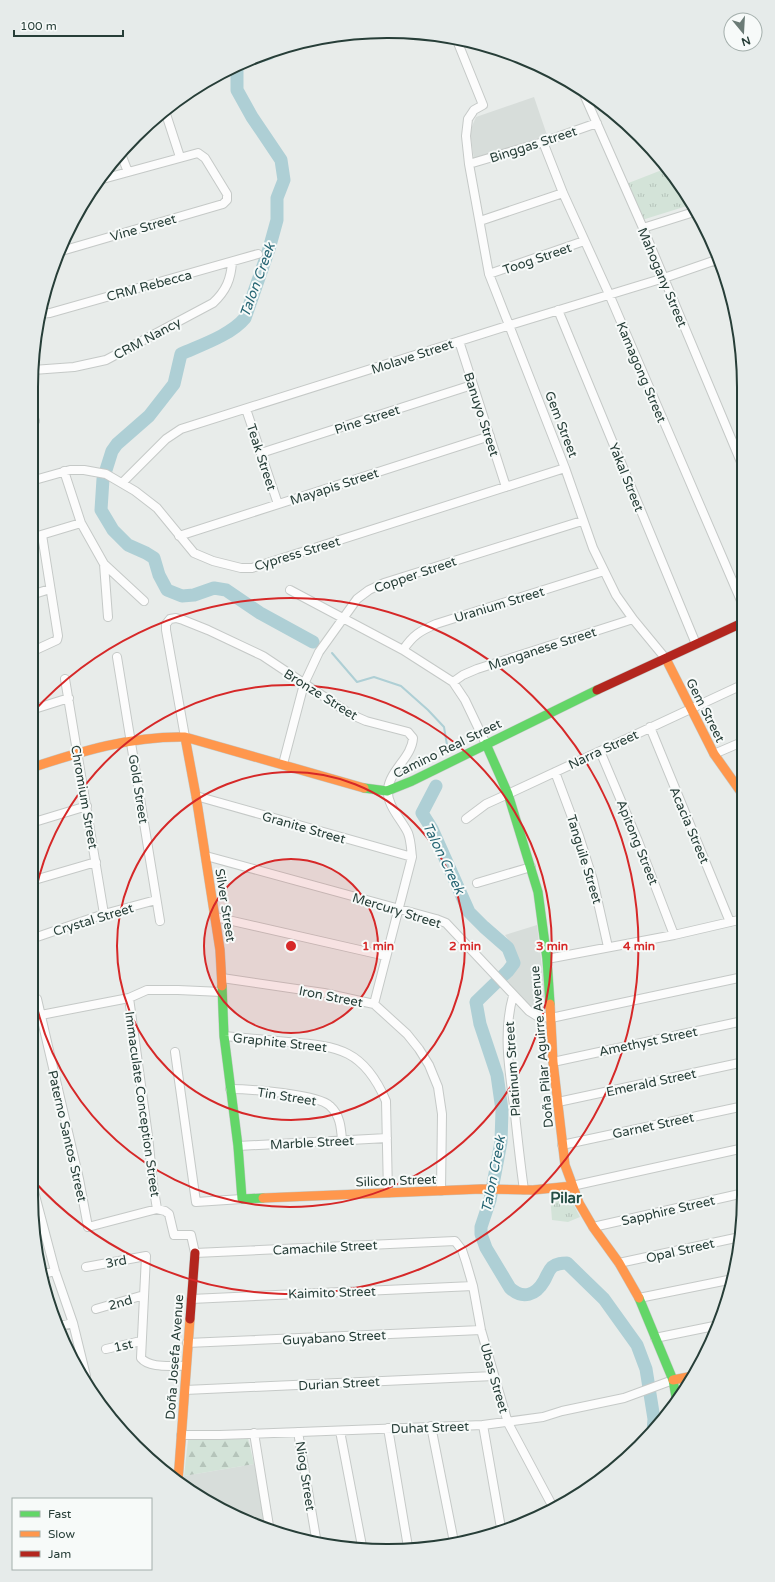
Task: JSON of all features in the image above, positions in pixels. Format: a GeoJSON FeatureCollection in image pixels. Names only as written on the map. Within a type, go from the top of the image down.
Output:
{"type":"FeatureCollection","features":[{"type":"Feature","properties":{"kind":"street","name":"Gem Street"},"geometry":{"type":"LineString","coordinates":[[459,46],[483,105],[474,110],[468,119],[466,127],[470,164],[490,274],[565,468],[582,521],[593,548],[616,595],[633,619],[666,659],[714,754],[737,787]]}},
{"type":"Feature","properties":{"kind":"street","name":"Mahogany Street"},"geometry":{"type":"LineString","coordinates":[[587,100],[643,228],[737,452]]}},
{"type":"Feature","properties":{"kind":"street"},"geometry":{"type":"LineString","coordinates":[[108,177],[180,157],[167,117]]}},
{"type":"Feature","properties":{"kind":"street","name":"Binggas Street"},"geometry":{"type":"LineString","coordinates":[[470,164],[543,142],[597,123]]}},
{"type":"Feature","properties":{"kind":"street","name":"Kamagong Street"},"geometry":{"type":"LineString","coordinates":[[543,142],[563,193],[609,294],[737,591]]}},
{"type":"Feature","properties":{"kind":"street","name":"Vine Street"},"geometry":{"type":"LineString","coordinates":[[67,249],[223,204],[227,200],[227,194],[206,158],[201,154],[195,153],[180,157]]}},
{"type":"Feature","properties":{"kind":"street"},"geometry":{"type":"LineString","coordinates":[[123,159],[128,172]]}},
{"type":"Feature","properties":{"kind":"street"},"geometry":{"type":"LineString","coordinates":[[480,221],[563,193]]}},
{"type":"Feature","properties":{"kind":"street"},"geometry":{"type":"LineString","coordinates":[[643,228],[690,213]]}},
{"type":"Feature","properties":{"kind":"street","name":"Toog Street"},"geometry":{"type":"LineString","coordinates":[[490,274],[584,241]]}},
{"type":"Feature","properties":{"kind":"street","name":"CRM Rebecca"},"geometry":{"type":"LineString","coordinates":[[46,313],[258,254]]}},
{"type":"Feature","properties":{"kind":"street","name":"CRM Nancy"},"geometry":{"type":"LineString","coordinates":[[39,369],[74,366],[106,360],[213,303],[221,296],[227,285],[231,275],[232,262]]}},
{"type":"Feature","properties":{"kind":"street","name":"Molave Street"},"geometry":{"type":"LineString","coordinates":[[122,482],[172,434],[181,429],[713,262]]}},
{"type":"Feature","properties":{"kind":"street","name":"Yakal Street"},"geometry":{"type":"LineString","coordinates":[[558,310],[696,644]]}},
{"type":"Feature","properties":{"kind":"street","name":"Banuyo Street"},"geometry":{"type":"LineString","coordinates":[[459,341],[506,487]]}},
{"type":"Feature","properties":{"kind":"street","name":"Pine Street"},"geometry":{"type":"LineString","coordinates":[[261,452],[472,385]]}},
{"type":"Feature","properties":{"kind":"street","name":"Teak Street"},"geometry":{"type":"LineString","coordinates":[[246,409],[278,504]]}},
{"type":"Feature","properties":{"kind":"street","name":"Mayapis Street"},"geometry":{"type":"LineString","coordinates":[[179,536],[490,436]]}},
{"type":"Feature","properties":{"kind":"street","name":"Cypress Street"},"geometry":{"type":"LineString","coordinates":[[38,479],[64,471],[92,471],[106,474],[122,482],[157,508],[194,553],[201,557],[241,568],[252,568],[565,468]]}},
{"type":"Feature","properties":{"kind":"street"},"geometry":{"type":"LineString","coordinates":[[64,471],[81,523],[104,564],[144,601]]}},
{"type":"Feature","properties":{"kind":"street","name":"Copper Street"},"geometry":{"type":"LineString","coordinates":[[283,764],[304,684],[319,652],[343,617],[357,600],[369,590],[384,583],[582,521]]}},
{"type":"Feature","properties":{"kind":"street"},"geometry":{"type":"LineString","coordinates":[[38,536],[81,523]]}},
{"type":"Feature","properties":{"kind":"street"},"geometry":{"type":"LineString","coordinates":[[38,649],[57,640],[58,636],[42,535]]}},
{"type":"Feature","properties":{"kind":"street"},"geometry":{"type":"LineString","coordinates":[[104,564],[108,617]]}},
{"type":"Feature","properties":{"kind":"street","name":"Uranium Street"},"geometry":{"type":"LineString","coordinates":[[403,650],[412,637],[422,630],[436,624],[604,571]]}},
{"type":"Feature","properties":{"kind":"street"},"geometry":{"type":"LineString","coordinates":[[38,593],[50,589]]}},
{"type":"Feature","properties":{"kind":"street","name":"Doña Pilar Aguirre Avenue"},"geometry":{"type":"LineString","coordinates":[[290,590],[403,650],[453,682],[465,700],[508,794],[531,867],[542,914],[547,959],[553,1062],[565,1165],[579,1203],[593,1227],[620,1263],[639,1298],[673,1380],[675,1393]]}},
{"type":"Feature","properties":{"kind":"street","name":"Bronze Street"},"geometry":{"type":"LineString","coordinates":[[170,619],[176,618],[183,620],[244,646],[263,656],[350,714],[366,721],[408,732],[413,738],[413,745],[391,780],[387,790]]}},
{"type":"Feature","properties":{"kind":"street","name":"Silver Street"},"geometry":{"type":"LineString","coordinates":[[170,619],[166,624],[166,630],[196,796],[220,950],[224,1036],[238,1146],[242,1199]]}},
{"type":"Feature","properties":{"kind":"street","name":"Manganese Street"},"geometry":{"type":"LineString","coordinates":[[453,682],[477,669],[633,619]]}},
{"type":"Feature","properties":{"kind":"street","name":"Camino Real Street"},"geometry":{"type":"LineString","coordinates":[[38,766],[77,752],[131,739],[162,736],[185,737],[377,791],[387,790],[412,781],[573,701],[737,625]]}},
{"type":"Feature","properties":{"kind":"street","name":"Gold Street"},"geometry":{"type":"LineString","coordinates":[[117,657],[160,921]]}},
{"type":"Feature","properties":{"kind":"street","name":"Chromium Street"},"geometry":{"type":"LineString","coordinates":[[65,679],[104,914]]}},
{"type":"Feature","properties":{"kind":"street","name":"Narra Street"},"geometry":{"type":"LineString","coordinates":[[466,819],[486,804],[737,686]]}},
{"type":"Feature","properties":{"kind":"street"},"geometry":{"type":"LineString","coordinates":[[38,708],[69,698]]}},
{"type":"Feature","properties":{"kind":"street","name":"Acacia Street"},"geometry":{"type":"LineString","coordinates":[[650,727],[730,922]]}},
{"type":"Feature","properties":{"kind":"street"},"geometry":{"type":"LineString","coordinates":[[714,754],[737,744]]}},
{"type":"Feature","properties":{"kind":"street","name":"Apitong Street"},"geometry":{"type":"LineString","coordinates":[[600,751],[641,848],[674,935]]}},
{"type":"Feature","properties":{"kind":"street","name":"Tanguile Street"},"geometry":{"type":"LineString","coordinates":[[555,772],[591,873],[608,947]]}},
{"type":"Feature","properties":{"kind":"street"},"geometry":{"type":"LineString","coordinates":[[374,1004],[412,857],[409,835],[391,806],[387,790]]}},
{"type":"Feature","properties":{"kind":"street","name":"Granite Street"},"geometry":{"type":"LineString","coordinates":[[196,796],[412,857]]}},
{"type":"Feature","properties":{"kind":"street"},"geometry":{"type":"LineString","coordinates":[[38,821],[87,806]]}},
{"type":"Feature","properties":{"kind":"street","name":"Mercury Street"},"geometry":{"type":"LineString","coordinates":[[206,856],[436,919],[446,924],[513,996],[529,1011],[537,1016],[551,1018],[737,978]]}},
{"type":"Feature","properties":{"kind":"street"},"geometry":{"type":"LineString","coordinates":[[38,879],[96,862]]}},
{"type":"Feature","properties":{"kind":"street"},"geometry":{"type":"LineString","coordinates":[[477,884],[531,867]]}},
{"type":"Feature","properties":{"kind":"street","name":"Crystal Street"},"geometry":{"type":"LineString","coordinates":[[38,937],[104,914],[156,900]]}},
{"type":"Feature","properties":{"kind":"street"},"geometry":{"type":"LineString","coordinates":[[215,917],[386,956]]}},
{"type":"Feature","properties":{"kind":"street"},"geometry":{"type":"LineString","coordinates":[[547,959],[674,935],[737,920]]}},
{"type":"Feature","properties":{"kind":"street","name":"Iron Street"},"geometry":{"type":"LineString","coordinates":[[222,978],[324,992],[374,1004],[407,1034],[429,1065],[438,1087],[442,1114],[441,1191]]}},
{"type":"Feature","properties":{"kind":"street","name":"Immaculate Conception Street"},"geometry":{"type":"LineString","coordinates":[[157,1209],[129,998],[141,992],[154,990],[222,992]]}},
{"type":"Feature","properties":{"kind":"street","name":"Platinum Street"},"geometry":{"type":"LineString","coordinates":[[513,996],[507,1026],[508,1048],[524,1190]]}},
{"type":"Feature","properties":{"kind":"street"},"geometry":{"type":"LineString","coordinates":[[41,1015],[129,998]]}},
{"type":"Feature","properties":{"kind":"street","name":"Paterno Santos Street"},"geometry":{"type":"LineString","coordinates":[[38,1003],[79,1179],[88,1227],[157,1209]]}},
{"type":"Feature","properties":{"kind":"street","name":"Amethyst Street"},"geometry":{"type":"LineString","coordinates":[[553,1062],[737,1022]]}},
{"type":"Feature","properties":{"kind":"street","name":"Graphite Street"},"geometry":{"type":"LineString","coordinates":[[224,1036],[323,1045],[340,1050],[356,1059],[369,1071],[380,1087],[386,1101],[388,1193]]}},
{"type":"Feature","properties":{"kind":"street","name":"Silicon Street"},"geometry":{"type":"LineString","coordinates":[[175,1052],[196,1202],[486,1189],[550,1189],[572,1186],[737,1150]]}},
{"type":"Feature","properties":{"kind":"street","name":"Emerald Street"},"geometry":{"type":"LineString","coordinates":[[558,1102],[737,1064]]}},
{"type":"Feature","properties":{"kind":"street","name":"Tin Street"},"geometry":{"type":"LineString","coordinates":[[230,1088],[307,1097],[329,1104],[336,1112],[340,1120],[342,1140]]}},
{"type":"Feature","properties":{"kind":"street","name":"Garnet Street"},"geometry":{"type":"LineString","coordinates":[[562,1145],[737,1108]]}},
{"type":"Feature","properties":{"kind":"street","name":"Marble Street"},"geometry":{"type":"LineString","coordinates":[[238,1146],[387,1138]]}},
{"type":"Feature","properties":{"kind":"street","name":"Sapphire Street"},"geometry":{"type":"LineString","coordinates":[[593,1227],[737,1195]]}},
{"type":"Feature","properties":{"kind":"street","name":"Doña Josefa Avenue"},"geometry":{"type":"LineString","coordinates":[[157,1209],[165,1211],[169,1214],[174,1234],[189,1234],[191,1236],[195,1252],[187,1343],[178,1474]]}},
{"type":"Feature","properties":{"kind":"street"},"geometry":{"type":"LineString","coordinates":[[40,1226],[73,1323],[84,1367]]}},
{"type":"Feature","properties":{"kind":"street","name":"Opal Street"},"geometry":{"type":"LineString","coordinates":[[620,1263],[734,1238]]}},
{"type":"Feature","properties":{"kind":"street","name":"Camachile Street"},"geometry":{"type":"LineString","coordinates":[[195,1252],[455,1241]]}},
{"type":"Feature","properties":{"kind":"street","name":"Ubas Street"},"geometry":{"type":"LineString","coordinates":[[455,1241],[462,1250],[473,1286],[481,1330],[508,1423],[551,1503]]}},
{"type":"Feature","properties":{"kind":"street","name":"3rd"},"geometry":{"type":"LineString","coordinates":[[86,1267],[146,1256],[144,1295]]}},
{"type":"Feature","properties":{"kind":"street"},"geometry":{"type":"LineString","coordinates":[[47,1273],[55,1271]]}},
{"type":"Feature","properties":{"kind":"street"},"geometry":{"type":"LineString","coordinates":[[639,1298],[726,1280]]}},
{"type":"Feature","properties":{"kind":"street","name":"Kaimito Street"},"geometry":{"type":"LineString","coordinates":[[191,1298],[473,1286]]}},
{"type":"Feature","properties":{"kind":"street"},"geometry":{"type":"LineString","coordinates":[[144,1295],[141,1358],[144,1362],[152,1364],[186,1366]]}},
{"type":"Feature","properties":{"kind":"street","name":"2nd"},"geometry":{"type":"LineString","coordinates":[[96,1309],[144,1295]]}},
{"type":"Feature","properties":{"kind":"street"},"geometry":{"type":"LineString","coordinates":[[64,1325],[73,1323]]}},
{"type":"Feature","properties":{"kind":"street"},"geometry":{"type":"LineString","coordinates":[[655,1338],[710,1327]]}},
{"type":"Feature","properties":{"kind":"street","name":"Guyabano Street"},"geometry":{"type":"LineString","coordinates":[[187,1343],[481,1330]]}},
{"type":"Feature","properties":{"kind":"street","name":"1st"},"geometry":{"type":"LineString","coordinates":[[106,1349],[141,1341]]}},
{"type":"Feature","properties":{"kind":"street","name":"Durian Street"},"geometry":{"type":"LineString","coordinates":[[185,1390],[494,1376]]}},
{"type":"Feature","properties":{"kind":"street"},"geometry":{"type":"LineString","coordinates":[[673,1380],[685,1378]]}},
{"type":"Feature","properties":{"kind":"street","name":"Duhat Street"},"geometry":{"type":"LineString","coordinates":[[181,1435],[340,1431],[508,1423],[543,1417],[626,1396],[673,1380]]}},
{"type":"Feature","properties":{"kind":"street"},"geometry":{"type":"LineString","coordinates":[[483,1425],[500,1525]]}},
{"type":"Feature","properties":{"kind":"street"},"geometry":{"type":"LineString","coordinates":[[431,1426],[453,1538]]}},
{"type":"Feature","properties":{"kind":"street"},"geometry":{"type":"LineString","coordinates":[[388,1428],[407,1543]]}},
{"type":"Feature","properties":{"kind":"street"},"geometry":{"type":"LineString","coordinates":[[340,1431],[361,1543]]}},
{"type":"Feature","properties":{"kind":"street","name":"Niog Street"},"geometry":{"type":"LineString","coordinates":[[298,1432],[316,1536]]}},
{"type":"Feature","properties":{"kind":"street"},"geometry":{"type":"LineString","coordinates":[[254,1434],[268,1522]]}},
{"type":"Feature","properties":{"kind":"shaded area"},"geometry":{"type":"Polygon","coordinates":[[[534,97],[547,135],[474,160],[470,131],[476,117],[534,97]]]}},
{"type":"Feature","properties":{"kind":"shaded area"},"geometry":{"type":"Polygon","coordinates":[[[537,925],[547,1010],[543,1014],[528,1008],[506,984],[517,963],[514,948],[505,935],[537,925]]]}},
{"type":"Feature","properties":{"kind":"shaded area"},"geometry":{"type":"Polygon","coordinates":[[[254,1464],[264,1521],[233,1508],[213,1497],[184,1478],[184,1476],[254,1464]]]}},
{"type":"Feature","properties":{"kind":"green space"},"geometry":{"type":"Polygon","coordinates":[[[661,170],[686,206],[642,220],[626,184],[661,170]]]}},
{"type":"Feature","properties":{"kind":"green space"},"geometry":{"type":"Polygon","coordinates":[[[568,1194],[580,1217],[568,1222],[552,1220],[550,1195],[568,1194]]]}},
{"type":"Feature","properties":{"kind":"green space"},"geometry":{"type":"Polygon","coordinates":[[[248,1438],[254,1464],[184,1476],[188,1440],[248,1438]]]}},
{"type":"Feature","properties":{"kind":"waterway","name":"Talon Creek"},"geometry":{"type":"LineString","coordinates":[[106,470],[112,451],[117,444],[149,416],[174,384],[181,354],[232,330],[245,318],[269,249],[277,220],[277,198],[284,180],[281,160],[252,117],[237,90],[237,72]]}},
{"type":"Feature","properties":{"kind":"waterway","name":"Talon Creek"},"geometry":{"type":"LineString","coordinates":[[103,479],[101,510],[113,530],[128,545],[154,558],[159,575],[167,590],[182,596],[194,595],[214,588],[226,590],[260,613],[313,642]]}},
{"type":"Feature","properties":{"kind":"waterway","name":"Talon Creek"},"geometry":{"type":"LineString","coordinates":[[332,653],[357,682],[374,677],[401,686],[428,710],[444,727],[448,751]]}},
{"type":"Feature","properties":{"kind":"waterway","name":"Talon Creek"},"geometry":{"type":"LineString","coordinates":[[436,786],[422,813],[432,829],[469,912],[508,948],[514,963],[508,971],[476,1002],[480,1024],[497,1075],[502,1110],[501,1142],[490,1200],[481,1227],[481,1234],[486,1248],[510,1288],[515,1292],[524,1295],[533,1293],[541,1286],[552,1267],[561,1263],[567,1263],[604,1299],[637,1345],[646,1369],[654,1420]]}},
{"type":"Feature","properties":{"kind":"traffic: fast"},"geometry":{"type":"LineString","coordinates":[[364,788],[387,791],[412,781],[597,690]]}},
{"type":"Feature","properties":{"kind":"traffic: fast"},"geometry":{"type":"LineString","coordinates":[[486,744],[508,794],[538,892],[547,959],[550,1004]]}},
{"type":"Feature","properties":{"kind":"traffic: fast"},"geometry":{"type":"LineString","coordinates":[[222,986],[224,1036],[238,1146],[242,1199],[263,1198]]}},
{"type":"Feature","properties":{"kind":"traffic: fast"},"geometry":{"type":"LineString","coordinates":[[639,1298],[673,1380],[675,1393]]}},
{"type":"Feature","properties":{"kind":"traffic: slow"},"geometry":{"type":"LineString","coordinates":[[666,659],[714,754],[737,787]]}},
{"type":"Feature","properties":{"kind":"traffic: slow"},"geometry":{"type":"LineString","coordinates":[[38,766],[88,750],[126,742],[165,737],[185,737],[364,788]]}},
{"type":"Feature","properties":{"kind":"traffic: slow"},"geometry":{"type":"LineString","coordinates":[[185,737],[196,796],[220,950],[222,986]]}},
{"type":"Feature","properties":{"kind":"traffic: slow"},"geometry":{"type":"LineString","coordinates":[[550,1004],[553,1062],[565,1165],[579,1203],[593,1227],[619,1263],[639,1298]]}},
{"type":"Feature","properties":{"kind":"traffic: slow"},"geometry":{"type":"LineString","coordinates":[[263,1198],[481,1189],[533,1190],[572,1186]]}},
{"type":"Feature","properties":{"kind":"traffic: slow"},"geometry":{"type":"LineString","coordinates":[[178,1475],[190,1319]]}},
{"type":"Feature","properties":{"kind":"traffic: slow"},"geometry":{"type":"LineString","coordinates":[[673,1380],[685,1378]]}},
{"type":"Feature","properties":{"kind":"traffic: jam"},"geometry":{"type":"LineString","coordinates":[[597,690],[737,625]]}},
{"type":"Feature","properties":{"kind":"traffic: jam"},"geometry":{"type":"LineString","coordinates":[[190,1319],[195,1253]]}},
{"type":"Feature","properties":{"kind":"district","name":"Pilar"},"geometry":{"type":"Point","coordinates":[566,1198]}}]}
